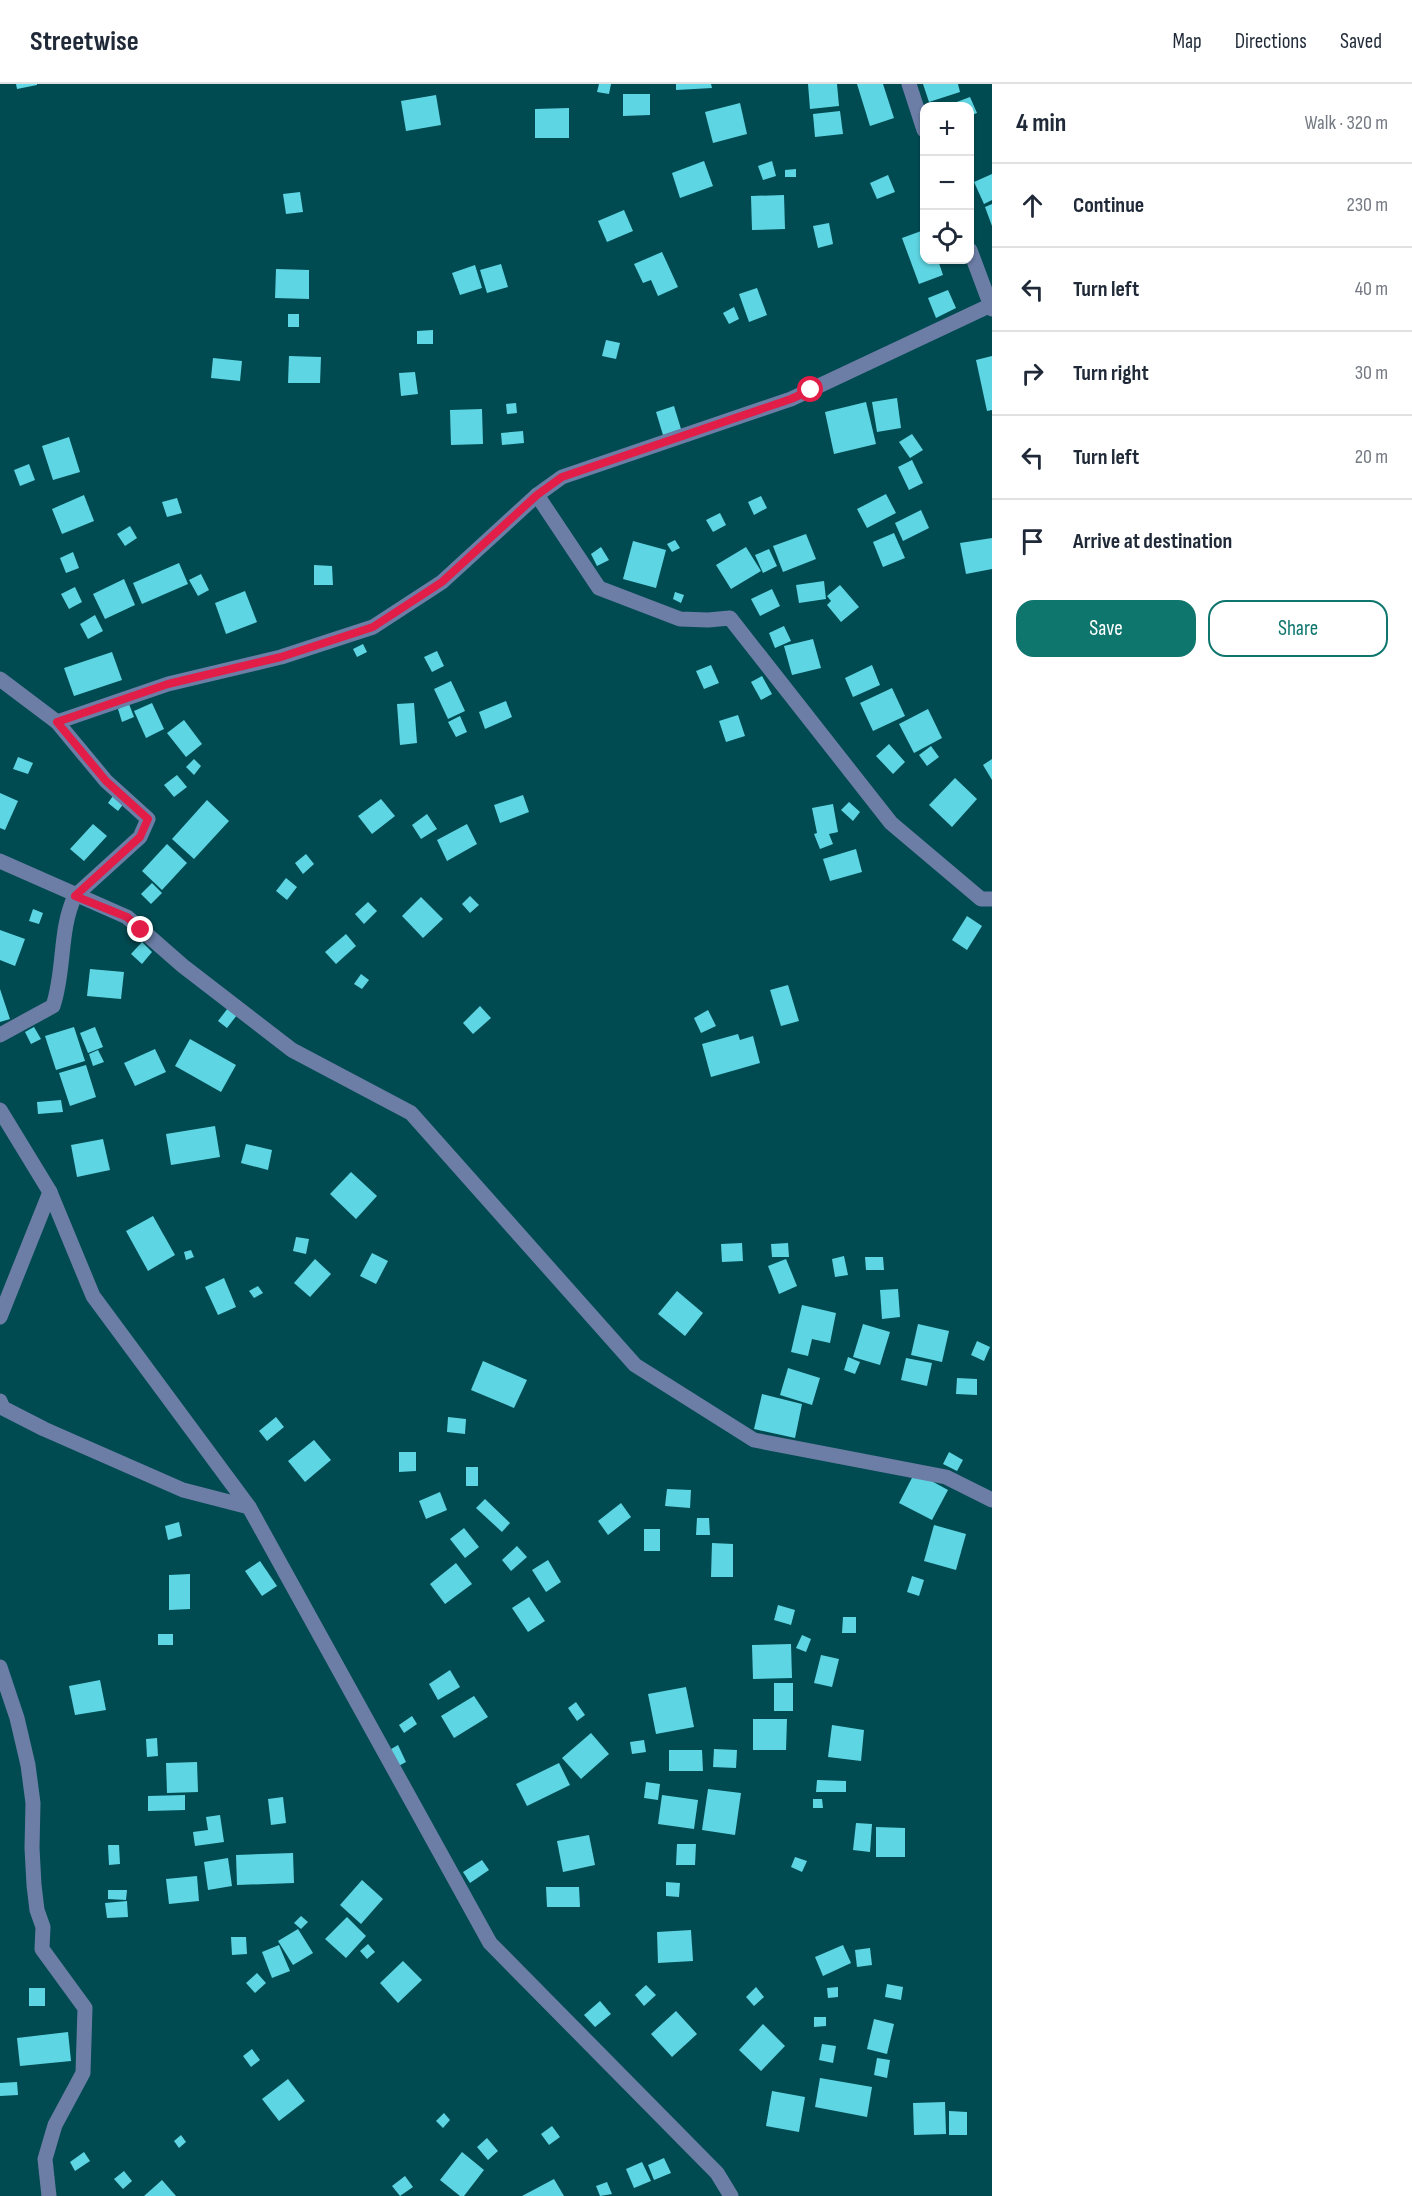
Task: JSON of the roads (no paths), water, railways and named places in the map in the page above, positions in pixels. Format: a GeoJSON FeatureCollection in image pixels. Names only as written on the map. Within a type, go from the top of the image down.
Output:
{"type":"FeatureCollection","features":[{"type":"Feature","properties":{"kind":"street"},"geometry":{"type":"LineString","coordinates":[[909,84],[920,118]]}},
{"type":"Feature","properties":{"kind":"street"},"geometry":{"type":"LineString","coordinates":[[57,722],[168,684],[281,657],[373,627],[442,582],[537,495],[562,477],[791,399],[991,307],[974,263]]}},
{"type":"Feature","properties":{"kind":"street"},"geometry":{"type":"LineString","coordinates":[[537,495],[599,588],[680,620],[730,618],[891,823],[981,899],[992,899]]}},
{"type":"Feature","properties":{"kind":"street"},"geometry":{"type":"LineString","coordinates":[[0,680],[57,722],[106,781],[148,819],[140,837],[75,896],[69,909],[60,986],[53,1006],[0,1035]]}},
{"type":"Feature","properties":{"kind":"street"},"geometry":{"type":"LineString","coordinates":[[0,861],[127,917],[183,966],[292,1050],[411,1113],[635,1365],[754,1440],[946,1476],[992,1500]]}},
{"type":"Feature","properties":{"kind":"street"},"geometry":{"type":"LineString","coordinates":[[0,1110],[50,1192],[93,1296],[249,1507],[490,1943],[717,2174],[731,2196]]}},
{"type":"Feature","properties":{"kind":"street"},"geometry":{"type":"LineString","coordinates":[[0,1317],[50,1192]]}},
{"type":"Feature","properties":{"kind":"street"},"geometry":{"type":"LineString","coordinates":[[1,1408],[183,1490],[249,1507]]}},
{"type":"Feature","properties":{"kind":"street"},"geometry":{"type":"LineString","coordinates":[[0,1667],[28,1765],[33,1803],[34,1885],[37,1910],[43,1927],[42,1949],[85,2008],[83,2073],[55,2125],[45,2158],[49,2196]]}}]}
